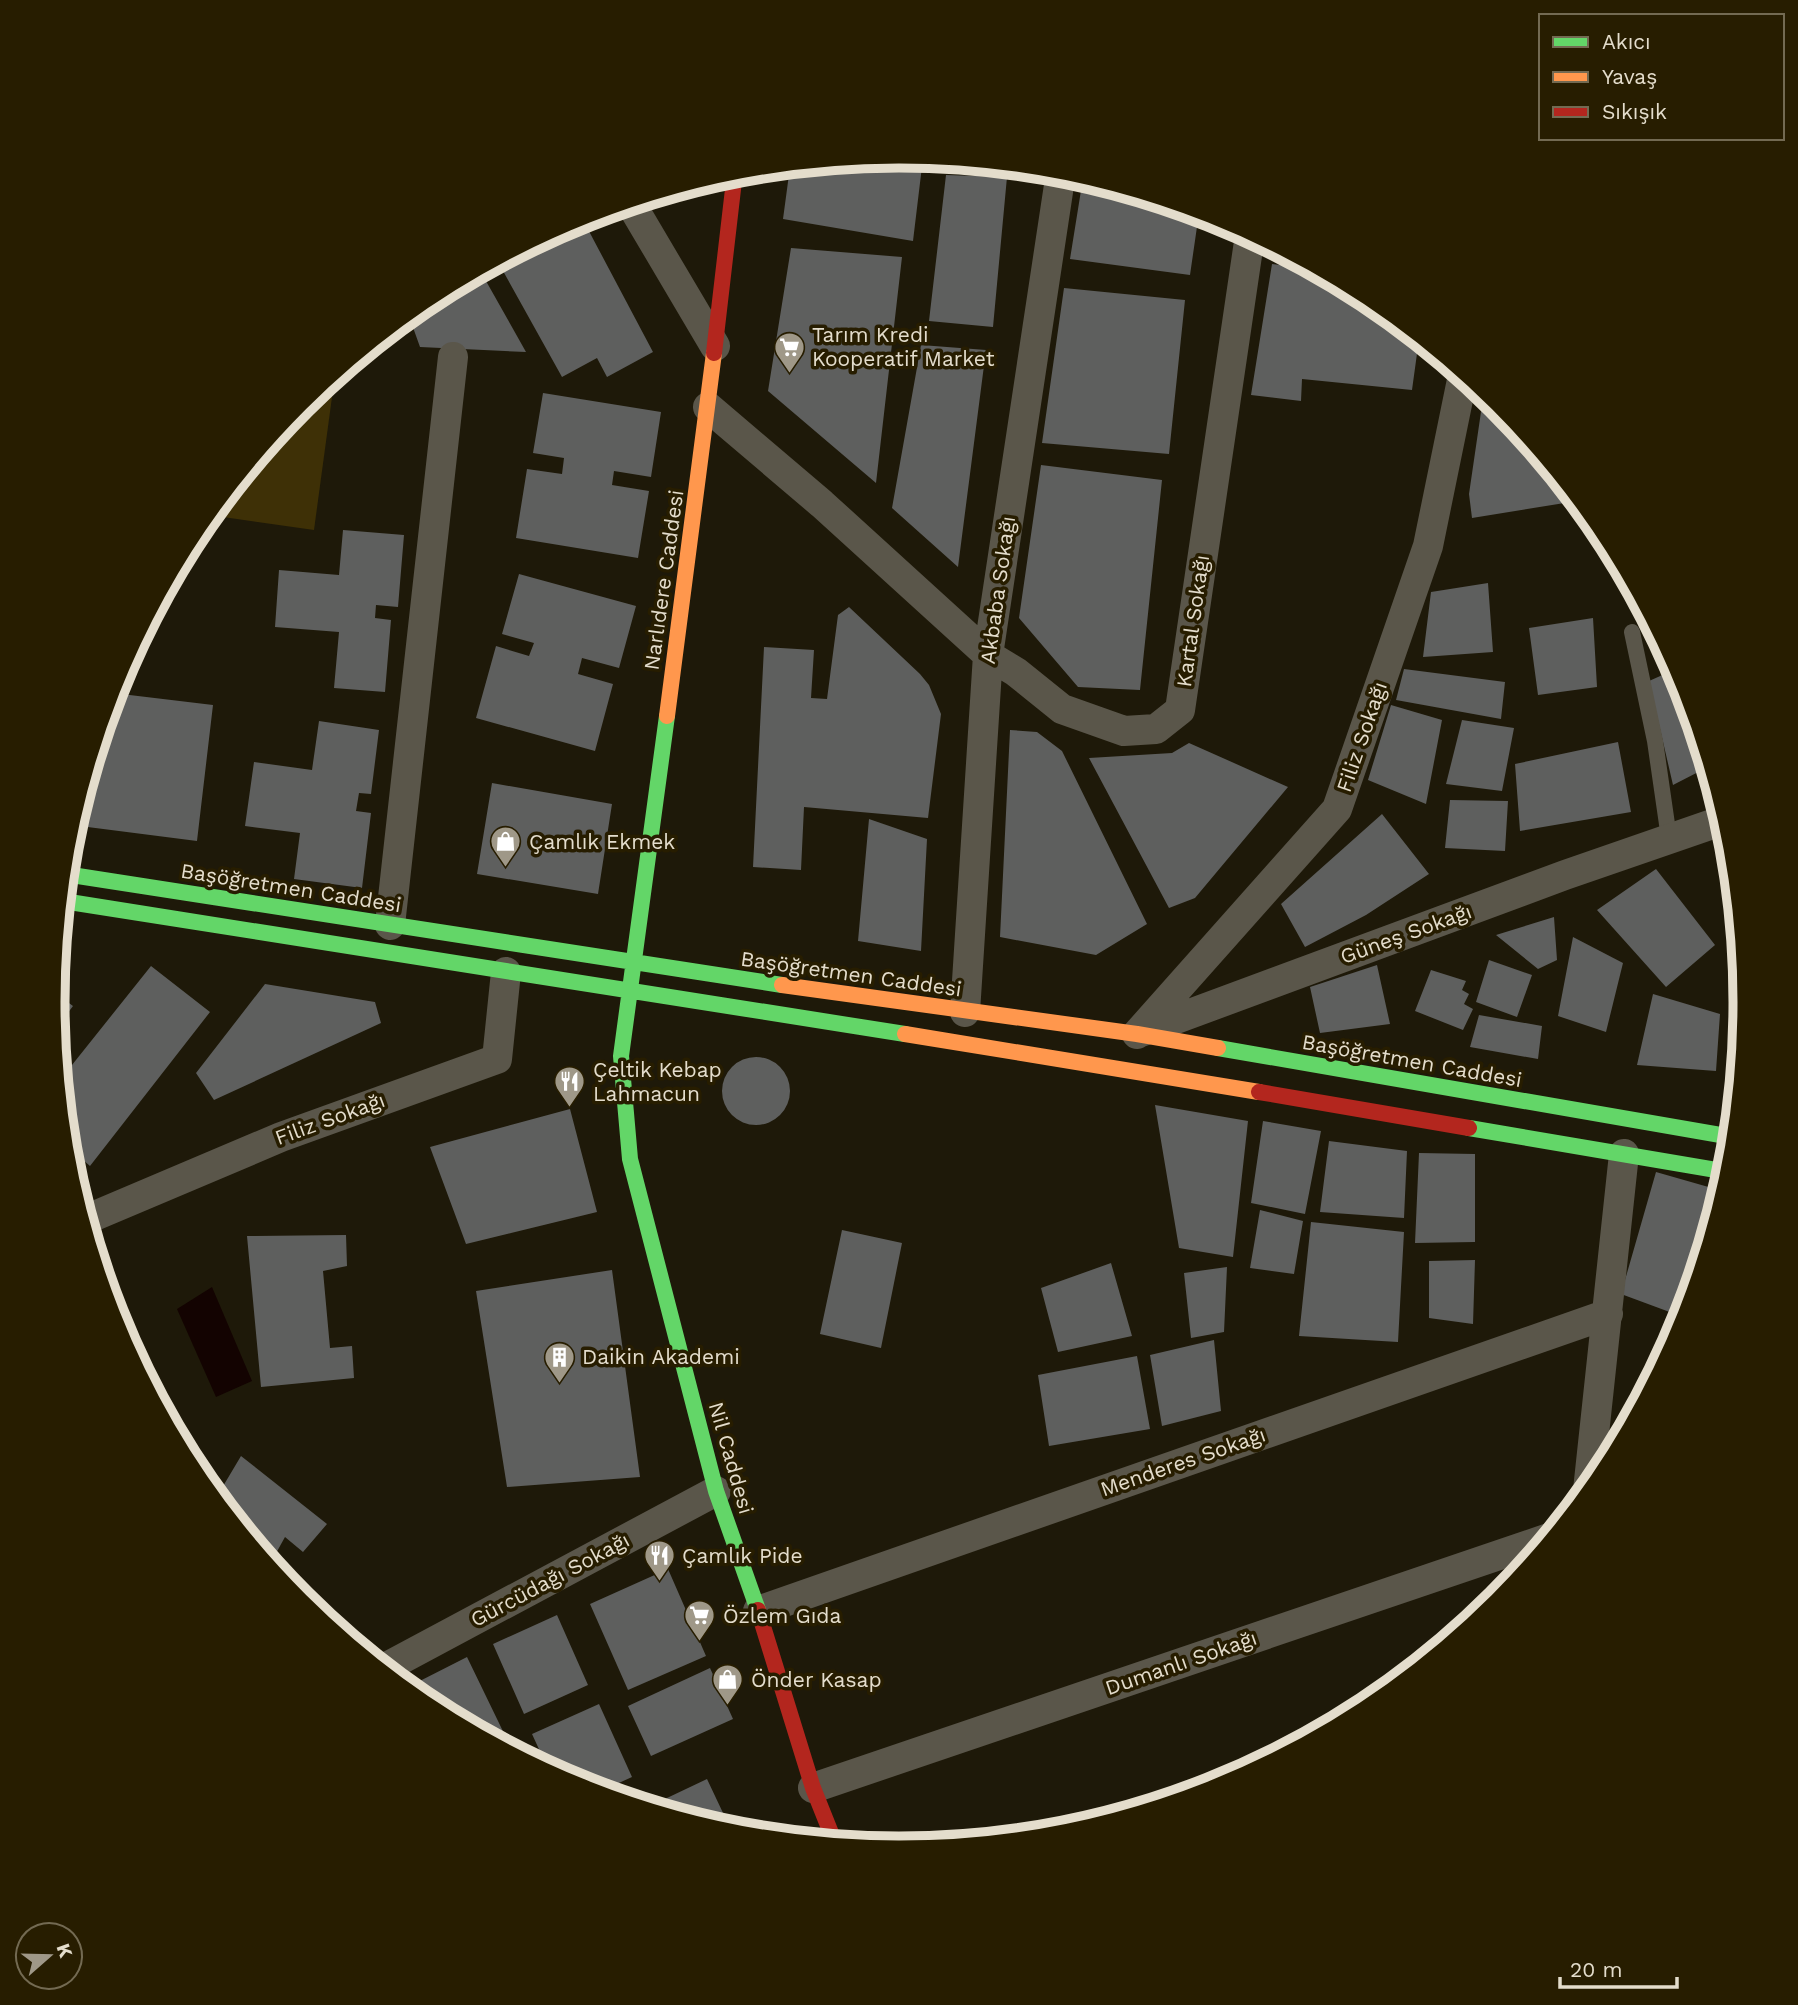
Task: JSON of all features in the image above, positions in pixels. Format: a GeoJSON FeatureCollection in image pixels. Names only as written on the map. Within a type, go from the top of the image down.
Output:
{"type":"FeatureCollection","features":[{"type":"Feature","properties":{"kind":"main road","name":"Narlıdere Caddesi"},"geometry":{"type":"LineString","coordinates":[[629,992],[708,407],[734,185]]}},
{"type":"Feature","properties":{"kind":"main road","name":"Başöğretmen Caddesi"},"geometry":{"type":"LineString","coordinates":[[75,876],[633,964],[1137,1034],[1627,1137],[1716,1168]]}},
{"type":"Feature","properties":{"kind":"main road","name":"Başöğretmen Caddesi"},"geometry":{"type":"LineString","coordinates":[[71,902],[1095,1064],[1627,1137],[1722,1137]]}},
{"type":"Feature","properties":{"kind":"main road","name":"Nil Caddesi"},"geometry":{"type":"LineString","coordinates":[[629,992],[621,1056],[630,1159],[716,1492],[758,1611],[813,1788],[831,1834]]}},
{"type":"Feature","properties":{"kind":"street","name":"Akbaba Sokağı"},"geometry":{"type":"LineString","coordinates":[[965,1012],[988,654],[1058,183]]}},
{"type":"Feature","properties":{"kind":"street"},"geometry":{"type":"LineString","coordinates":[[636,212],[715,346]]}},
{"type":"Feature","properties":{"kind":"street","name":"Kartal Sokağı"},"geometry":{"type":"LineString","coordinates":[[708,407],[822,504],[988,654],[1016,672],[1062,709],[1124,731],[1156,729],[1180,710],[1248,245]]}},
{"type":"Feature","properties":{"kind":"street"},"geometry":{"type":"LineString","coordinates":[[390,925],[453,357]]}},
{"type":"Feature","properties":{"kind":"street","name":"Filiz Sokağı"},"geometry":{"type":"LineString","coordinates":[[1137,1034],[1337,810],[1428,546],[1461,386]]}},
{"type":"Feature","properties":{"kind":"street","name":"Güneş Sokağı"},"geometry":{"type":"LineString","coordinates":[[1095,1064],[1137,1034],[1713,824]]}},
{"type":"Feature","properties":{"kind":"street","name":"Filiz Sokağı"},"geometry":{"type":"LineString","coordinates":[[93,1217],[281,1137],[497,1059],[506,972]]}},
{"type":"Feature","properties":{"kind":"street"},"geometry":{"type":"LineString","coordinates":[[1590,1470],[1627,1137]]}},
{"type":"Feature","properties":{"kind":"street","name":"Menderes Sokağı"},"geometry":{"type":"LineString","coordinates":[[758,1611],[1608,1314]]}},
{"type":"Feature","properties":{"kind":"street","name":"Gürcüdağı Sokağı"},"geometry":{"type":"LineString","coordinates":[[392,1664],[716,1492]]}},
{"type":"Feature","properties":{"kind":"street","name":"Dumanlı Sokağı"},"geometry":{"type":"LineString","coordinates":[[813,1788],[1534,1543]]}},
{"type":"Feature","properties":{"kind":"lane"},"geometry":{"type":"LineString","coordinates":[[1632,632],[1655,741],[1669,838]]}},
{"type":"Feature","properties":{"kind":"shaded area"},"geometry":{"type":"Polygon","coordinates":[[[333,390],[314,530],[221,517],[272,452],[333,390]]]}},
{"type":"Feature","properties":{"kind":"shaded area"},"geometry":{"type":"Polygon","coordinates":[[[212,1287],[252,1381],[216,1397],[177,1309],[212,1287]]]}},
{"type":"Feature","properties":{"kind":"building"},"geometry":{"type":"Polygon","coordinates":[[[922,169],[913,241],[783,219],[789,175],[844,170],[922,169]]]}},
{"type":"Feature","properties":{"kind":"building"},"geometry":{"type":"Polygon","coordinates":[[[946,175],[1007,177],[993,327],[929,321],[946,175]]]}},
{"type":"Feature","properties":{"kind":"building"},"geometry":{"type":"Polygon","coordinates":[[[1081,189],[1197,224],[1190,275],[1070,259],[1081,189]]]}},
{"type":"Feature","properties":{"kind":"building"},"geometry":{"type":"Polygon","coordinates":[[[588,229],[653,352],[607,377],[597,358],[562,377],[502,269],[588,229]]]}},
{"type":"Feature","properties":{"kind":"building"},"geometry":{"type":"Polygon","coordinates":[[[791,248],[902,257],[876,483],[768,391],[791,248]]]}},
{"type":"Feature","properties":{"kind":"building"},"geometry":{"type":"Polygon","coordinates":[[[1272,264],[1291,266],[1316,280],[1418,350],[1412,390],[1302,379],[1301,401],[1251,395],[1272,264]]]}},
{"type":"Feature","properties":{"kind":"building"},"geometry":{"type":"Polygon","coordinates":[[[486,281],[526,352],[420,347],[412,326],[459,294],[486,281]]]}},
{"type":"Feature","properties":{"kind":"building"},"geometry":{"type":"Polygon","coordinates":[[[1064,288],[1185,300],[1169,454],[1042,443],[1064,288]]]}},
{"type":"Feature","properties":{"kind":"building"},"geometry":{"type":"Polygon","coordinates":[[[921,345],[986,350],[958,567],[892,508],[921,345]]]}},
{"type":"Feature","properties":{"kind":"building"},"geometry":{"type":"Polygon","coordinates":[[[543,393],[661,412],[651,477],[614,471],[612,485],[649,491],[638,558],[516,538],[527,469],[562,474],[564,458],[533,453],[543,393]]]}},
{"type":"Feature","properties":{"kind":"building"},"geometry":{"type":"Polygon","coordinates":[[[1482,406],[1526,452],[1567,503],[1472,518],[1469,494],[1482,406]]]}},
{"type":"Feature","properties":{"kind":"building"},"geometry":{"type":"Polygon","coordinates":[[[1041,465],[1162,480],[1140,690],[1078,687],[1019,618],[1041,465]]]}},
{"type":"Feature","properties":{"kind":"building"},"geometry":{"type":"Polygon","coordinates":[[[343,530],[404,535],[398,607],[376,605],[375,618],[391,620],[385,692],[334,688],[339,632],[275,627],[279,570],[339,575],[343,530]]]}},
{"type":"Feature","properties":{"kind":"building"},"geometry":{"type":"Polygon","coordinates":[[[519,574],[636,606],[619,668],[582,658],[578,674],[613,684],[595,751],[476,718],[496,646],[529,656],[534,643],[502,634],[519,574]]]}},
{"type":"Feature","properties":{"kind":"building"},"geometry":{"type":"Polygon","coordinates":[[[1488,583],[1493,652],[1423,657],[1431,592],[1488,583]]]}},
{"type":"Feature","properties":{"kind":"building"},"geometry":{"type":"Polygon","coordinates":[[[849,607],[920,674],[929,685],[941,714],[928,818],[804,807],[801,870],[753,867],[764,647],[814,650],[811,698],[827,699],[838,615],[849,607]]]}},
{"type":"Feature","properties":{"kind":"building"},"geometry":{"type":"Polygon","coordinates":[[[1593,618],[1597,687],[1538,695],[1529,628],[1593,618]]]}},
{"type":"Feature","properties":{"kind":"building"},"geometry":{"type":"Polygon","coordinates":[[[1404,669],[1505,682],[1501,719],[1396,700],[1404,669]]]}},
{"type":"Feature","properties":{"kind":"building"},"geometry":{"type":"Polygon","coordinates":[[[1666,674],[1700,771],[1673,785],[1649,681],[1666,674]]]}},
{"type":"Feature","properties":{"kind":"building"},"geometry":{"type":"Polygon","coordinates":[[[124,694],[213,705],[197,841],[84,827],[93,787],[124,694]]]}},
{"type":"Feature","properties":{"kind":"building"},"geometry":{"type":"Polygon","coordinates":[[[1391,705],[1442,720],[1426,804],[1368,780],[1391,705]]]}},
{"type":"Feature","properties":{"kind":"building"},"geometry":{"type":"Polygon","coordinates":[[[1462,720],[1514,728],[1502,791],[1446,784],[1462,720]]]}},
{"type":"Feature","properties":{"kind":"building"},"geometry":{"type":"Polygon","coordinates":[[[319,721],[379,730],[371,794],[359,793],[356,811],[371,813],[362,888],[294,879],[300,833],[245,826],[254,762],[312,770],[319,721]]]}},
{"type":"Feature","properties":{"kind":"building"},"geometry":{"type":"Polygon","coordinates":[[[1010,730],[1037,732],[1062,751],[1147,924],[1096,955],[1000,937],[1010,730]]]}},
{"type":"Feature","properties":{"kind":"building"},"geometry":{"type":"Polygon","coordinates":[[[1618,742],[1631,812],[1520,831],[1515,764],[1618,742]]]}},
{"type":"Feature","properties":{"kind":"building"},"geometry":{"type":"Polygon","coordinates":[[[1189,743],[1288,787],[1195,898],[1169,908],[1089,758],[1172,753],[1189,743]]]}},
{"type":"Feature","properties":{"kind":"building"},"geometry":{"type":"Polygon","coordinates":[[[492,783],[612,804],[598,894],[477,874],[492,783]]]}},
{"type":"Feature","properties":{"kind":"building"},"geometry":{"type":"Polygon","coordinates":[[[1450,800],[1508,801],[1505,851],[1445,848],[1450,800]]]}},
{"type":"Feature","properties":{"kind":"building"},"geometry":{"type":"Polygon","coordinates":[[[1382,814],[1429,874],[1366,915],[1305,947],[1281,904],[1382,814]]]}},
{"type":"Feature","properties":{"kind":"building"},"geometry":{"type":"Polygon","coordinates":[[[869,819],[927,839],[921,951],[858,941],[869,819]]]}},
{"type":"Feature","properties":{"kind":"building"},"geometry":{"type":"Polygon","coordinates":[[[1656,869],[1715,945],[1666,987],[1597,910],[1656,869]]]}},
{"type":"Feature","properties":{"kind":"building"},"geometry":{"type":"Polygon","coordinates":[[[1554,917],[1557,960],[1538,969],[1496,935],[1554,917]]]}},
{"type":"Feature","properties":{"kind":"building"},"geometry":{"type":"Polygon","coordinates":[[[1573,937],[1623,963],[1606,1032],[1558,1016],[1573,937]]]}},
{"type":"Feature","properties":{"kind":"building"},"geometry":{"type":"Polygon","coordinates":[[[1489,960],[1532,975],[1517,1017],[1476,1002],[1489,960]]]}},
{"type":"Feature","properties":{"kind":"building"},"geometry":{"type":"Polygon","coordinates":[[[1377,965],[1390,1024],[1320,1033],[1310,987],[1377,965]]]}},
{"type":"Feature","properties":{"kind":"building"},"geometry":{"type":"Polygon","coordinates":[[[151,966],[210,1012],[90,1166],[80,1157],[68,1070],[151,966]]]}},
{"type":"Feature","properties":{"kind":"building"},"geometry":{"type":"Polygon","coordinates":[[[1431,970],[1466,981],[1462,990],[1469,994],[1464,1004],[1473,1009],[1463,1030],[1415,1011],[1431,970]]]}},
{"type":"Feature","properties":{"kind":"building"},"geometry":{"type":"Polygon","coordinates":[[[265,984],[375,1002],[381,1023],[214,1100],[196,1073],[265,984]]]}},
{"type":"Feature","properties":{"kind":"building"},"geometry":{"type":"Polygon","coordinates":[[[1653,994],[1720,1014],[1716,1071],[1637,1065],[1653,994]]]}},
{"type":"Feature","properties":{"kind":"building"},"geometry":{"type":"Polygon","coordinates":[[[65,1000],[73,1006],[66,1016],[65,1000]]]}},
{"type":"Feature","properties":{"kind":"building"},"geometry":{"type":"Polygon","coordinates":[[[1479,1015],[1542,1026],[1538,1059],[1470,1047],[1479,1015]]]}},
{"type":"Feature","properties":{"kind":"building"},"geometry":{"type":"Polygon","coordinates":[[[756,1057],[769,1060],[780,1067],[787,1078],[790,1091],[787,1104],[780,1115],[769,1122],[756,1125],[743,1122],[732,1115],[725,1104],[722,1091],[725,1078],[732,1067],[743,1060],[756,1057]]]}},
{"type":"Feature","properties":{"kind":"building"},"geometry":{"type":"Polygon","coordinates":[[[1155,1105],[1248,1121],[1233,1257],[1179,1248],[1155,1105]]]}},
{"type":"Feature","properties":{"kind":"building"},"geometry":{"type":"Polygon","coordinates":[[[570,1109],[597,1212],[466,1244],[430,1147],[570,1109]]]}},
{"type":"Feature","properties":{"kind":"building"},"geometry":{"type":"Polygon","coordinates":[[[1263,1121],[1321,1131],[1305,1214],[1251,1203],[1263,1121]]]}},
{"type":"Feature","properties":{"kind":"building"},"geometry":{"type":"Polygon","coordinates":[[[1329,1141],[1407,1151],[1404,1218],[1320,1212],[1329,1141]]]}},
{"type":"Feature","properties":{"kind":"building"},"geometry":{"type":"Polygon","coordinates":[[[1419,1153],[1475,1154],[1475,1242],[1415,1243],[1419,1153]]]}},
{"type":"Feature","properties":{"kind":"building"},"geometry":{"type":"Polygon","coordinates":[[[1656,1172],[1712,1188],[1673,1313],[1621,1294],[1656,1172]]]}},
{"type":"Feature","properties":{"kind":"building"},"geometry":{"type":"Polygon","coordinates":[[[1260,1210],[1303,1221],[1294,1274],[1250,1268],[1260,1210]]]}},
{"type":"Feature","properties":{"kind":"building"},"geometry":{"type":"Polygon","coordinates":[[[1311,1222],[1404,1232],[1398,1342],[1299,1336],[1311,1222]]]}},
{"type":"Feature","properties":{"kind":"building"},"geometry":{"type":"Polygon","coordinates":[[[842,1230],[902,1243],[881,1348],[820,1334],[842,1230]]]}},
{"type":"Feature","properties":{"kind":"building"},"geometry":{"type":"Polygon","coordinates":[[[346,1235],[347,1266],[323,1271],[330,1348],[352,1346],[354,1378],[261,1387],[247,1236],[346,1235]]]}},
{"type":"Feature","properties":{"kind":"building"},"geometry":{"type":"Polygon","coordinates":[[[1475,1260],[1473,1324],[1429,1318],[1429,1261],[1475,1260]]]}},
{"type":"Feature","properties":{"kind":"building"},"geometry":{"type":"Polygon","coordinates":[[[1111,1263],[1132,1336],[1058,1352],[1041,1288],[1111,1263]]]}},
{"type":"Feature","properties":{"kind":"building"},"geometry":{"type":"Polygon","coordinates":[[[1227,1267],[1224,1332],[1191,1338],[1184,1273],[1227,1267]]]}},
{"type":"Feature","properties":{"kind":"building","name":"Daikin Akademi"},"geometry":{"type":"Polygon","coordinates":[[[612,1270],[640,1477],[507,1487],[476,1291],[612,1270]]]}},
{"type":"Feature","properties":{"kind":"building"},"geometry":{"type":"Polygon","coordinates":[[[1214,1340],[1221,1411],[1162,1426],[1150,1355],[1214,1340]]]}},
{"type":"Feature","properties":{"kind":"building"},"geometry":{"type":"Polygon","coordinates":[[[1137,1356],[1150,1429],[1049,1446],[1038,1375],[1137,1356]]]}},
{"type":"Feature","properties":{"kind":"building"},"geometry":{"type":"Polygon","coordinates":[[[241,1456],[327,1524],[303,1552],[285,1537],[275,1556],[222,1489],[241,1456]]]}},
{"type":"Feature","properties":{"kind":"building"},"geometry":{"type":"Polygon","coordinates":[[[668,1569],[706,1656],[628,1690],[590,1604],[668,1569]]]}},
{"type":"Feature","properties":{"kind":"building"},"geometry":{"type":"Polygon","coordinates":[[[557,1615],[588,1685],[524,1714],[493,1644],[557,1615]]]}},
{"type":"Feature","properties":{"kind":"building"},"geometry":{"type":"Polygon","coordinates":[[[467,1657],[506,1738],[482,1725],[417,1682],[467,1657]]]}},
{"type":"Feature","properties":{"kind":"building"},"geometry":{"type":"Polygon","coordinates":[[[710,1668],[733,1719],[651,1756],[628,1706],[710,1668]]]}},
{"type":"Feature","properties":{"kind":"building"},"geometry":{"type":"Polygon","coordinates":[[[599,1704],[632,1777],[613,1785],[580,1773],[542,1756],[532,1734],[599,1704]]]}},
{"type":"Feature","properties":{"kind":"building"},"geometry":{"type":"Polygon","coordinates":[[[707,1779],[726,1818],[683,1808],[660,1801],[707,1779]]]}},
{"type":"Feature","properties":{"kind":"traffic: fast"},"geometry":{"type":"LineString","coordinates":[[667,716],[621,1056],[630,1159],[716,1491],[758,1610]]}},
{"type":"Feature","properties":{"kind":"traffic: fast"},"geometry":{"type":"LineString","coordinates":[[75,876],[782,985]]}},
{"type":"Feature","properties":{"kind":"traffic: fast"},"geometry":{"type":"LineString","coordinates":[[71,902],[905,1034]]}},
{"type":"Feature","properties":{"kind":"traffic: fast"},"geometry":{"type":"LineString","coordinates":[[1218,1048],[1722,1135]]}},
{"type":"Feature","properties":{"kind":"traffic: fast"},"geometry":{"type":"LineString","coordinates":[[1469,1128],[1716,1170]]}},
{"type":"Feature","properties":{"kind":"traffic: slow"},"geometry":{"type":"LineString","coordinates":[[667,716],[714,353]]}},
{"type":"Feature","properties":{"kind":"traffic: slow"},"geometry":{"type":"LineString","coordinates":[[782,985],[1137,1034],[1218,1048]]}},
{"type":"Feature","properties":{"kind":"traffic: slow"},"geometry":{"type":"LineString","coordinates":[[905,1034],[1259,1092]]}},
{"type":"Feature","properties":{"kind":"traffic: jam"},"geometry":{"type":"LineString","coordinates":[[714,353],[734,185]]}},
{"type":"Feature","properties":{"kind":"traffic: jam"},"geometry":{"type":"LineString","coordinates":[[1259,1092],[1469,1128]]}},
{"type":"Feature","properties":{"kind":"traffic: jam"},"geometry":{"type":"LineString","coordinates":[[758,1610],[813,1788],[831,1834]]}},
{"type":"Feature","properties":{"kind":"place","name":"Tarım Kredi Kooperatif Market"},"geometry":{"type":"Point","coordinates":[789,374]}},
{"type":"Feature","properties":{"kind":"place","name":"Çamlık Ekmek"},"geometry":{"type":"Point","coordinates":[506,869]}},
{"type":"Feature","properties":{"kind":"place","name":"Çeltik Kebap Lahmacun"},"geometry":{"type":"Point","coordinates":[570,1109]}},
{"type":"Feature","properties":{"kind":"place","name":"Daikin Akademi"},"geometry":{"type":"Point","coordinates":[559,1384]}},
{"type":"Feature","properties":{"kind":"place","name":"Çamlık Pide"},"geometry":{"type":"Point","coordinates":[659,1583]}},
{"type":"Feature","properties":{"kind":"place","name":"Özlem Gıda"},"geometry":{"type":"Point","coordinates":[700,1643]}},
{"type":"Feature","properties":{"kind":"place","name":"Önder Kasap"},"geometry":{"type":"Point","coordinates":[728,1707]}}]}
